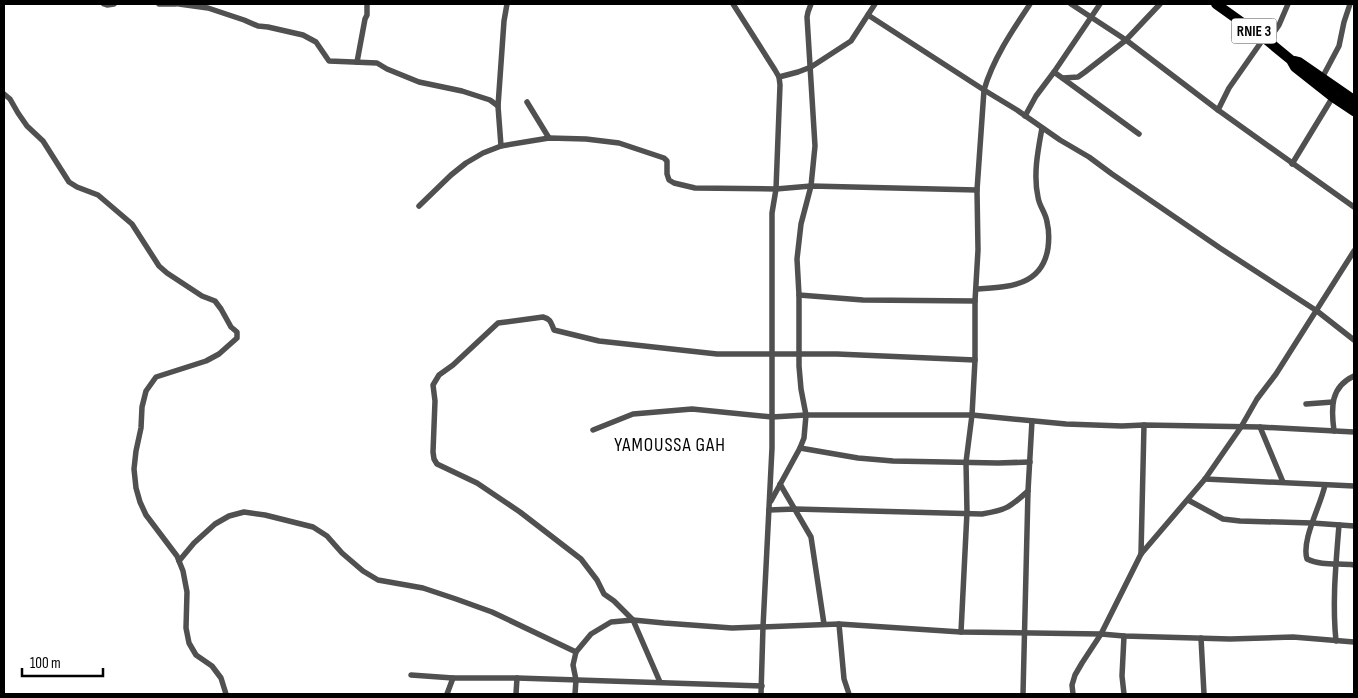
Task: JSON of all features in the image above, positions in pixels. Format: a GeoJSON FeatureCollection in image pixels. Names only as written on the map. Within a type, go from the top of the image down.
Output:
{"type":"FeatureCollection","features":[{"type":"Feature","properties":{"kind":"highway","name":"RNIE 3"},"geometry":{"type":"LineString","coordinates":[[1218,4],[1291,60],[1295,67],[1336,93],[1354,100]]}},
{"type":"Feature","properties":{"kind":"highway","name":"RNIE 3"},"geometry":{"type":"LineString","coordinates":[[1291,60],[1299,62],[1322,78],[1354,111]]}},
{"type":"Feature","properties":{"kind":"street"},"geometry":{"type":"LineString","coordinates":[[104,4],[114,4]]}},
{"type":"Feature","properties":{"kind":"street"},"geometry":{"type":"LineString","coordinates":[[158,4],[178,4],[208,8],[258,26],[303,35],[316,42],[329,61],[377,64],[419,82],[462,91],[490,100],[498,106]]}},
{"type":"Feature","properties":{"kind":"street"},"geometry":{"type":"LineString","coordinates":[[357,62],[367,15],[367,4]]}},
{"type":"Feature","properties":{"kind":"street"},"geometry":{"type":"LineString","coordinates":[[501,146],[498,106],[507,4]]}},
{"type":"Feature","properties":{"kind":"street"},"geometry":{"type":"LineString","coordinates":[[732,4],[775,70],[780,85],[776,189],[772,213],[772,448],[762,627],[762,694]]}},
{"type":"Feature","properties":{"kind":"street"},"geometry":{"type":"LineString","coordinates":[[770,502],[800,448],[804,438],[806,415],[801,389],[799,354],[798,249],[801,224],[811,186],[815,146],[807,17],[811,4]]}},
{"type":"Feature","properties":{"kind":"street"},"geometry":{"type":"LineString","coordinates":[[778,77],[810,67],[851,41],[875,4]]}},
{"type":"Feature","properties":{"kind":"street"},"geometry":{"type":"LineString","coordinates":[[961,632],[967,512],[966,462],[972,415],[975,360],[975,300],[978,250],[977,190],[984,90],[1003,48],[1030,4]]}},
{"type":"Feature","properties":{"kind":"street"},"geometry":{"type":"LineString","coordinates":[[1071,4],[1126,40],[1218,110],[1354,207]]}},
{"type":"Feature","properties":{"kind":"street"},"geometry":{"type":"LineString","coordinates":[[1025,116],[1036,96],[1100,4]]}},
{"type":"Feature","properties":{"kind":"street"},"geometry":{"type":"LineString","coordinates":[[1063,78],[1078,77],[1086,72],[1126,40],[1160,4]]}},
{"type":"Feature","properties":{"kind":"street"},"geometry":{"type":"LineString","coordinates":[[1218,110],[1229,88],[1279,26],[1288,4]]}},
{"type":"Feature","properties":{"kind":"street"},"geometry":{"type":"LineString","coordinates":[[1322,78],[1339,46],[1350,4]]}},
{"type":"Feature","properties":{"kind":"street"},"geometry":{"type":"LineString","coordinates":[[868,14],[1089,157],[1220,248],[1317,311],[1354,340]]}},
{"type":"Feature","properties":{"kind":"street"},"geometry":{"type":"LineString","coordinates":[[1054,72],[1139,134]]}},
{"type":"Feature","properties":{"kind":"street"},"geometry":{"type":"LineString","coordinates":[[1292,164],[1336,93]]}},
{"type":"Feature","properties":{"kind":"street"},"geometry":{"type":"LineString","coordinates":[[4,94],[10,99],[27,126],[43,141],[69,182],[98,195],[132,224],[159,266],[202,296],[215,301],[231,327],[237,332],[237,338],[219,354],[206,361],[156,377],[146,391],[142,406],[141,428],[134,469],[136,488],[146,515],[177,556],[183,571],[187,592],[186,628],[189,643],[196,655],[212,666],[221,678],[226,694]]}},
{"type":"Feature","properties":{"kind":"street"},"geometry":{"type":"LineString","coordinates":[[527,102],[550,138]]}},
{"type":"Feature","properties":{"kind":"street"},"geometry":{"type":"LineString","coordinates":[[976,289],[1022,283],[1032,278],[1040,270],[1046,258],[1049,240],[1047,222],[1038,196],[1036,177],[1042,128]]}},
{"type":"Feature","properties":{"kind":"street"},"geometry":{"type":"LineString","coordinates":[[418,206],[451,175],[466,163],[484,153],[501,146],[550,138],[586,139],[619,143],[664,158],[667,161],[669,180],[674,184],[695,188],[776,189],[811,186],[977,190]]}},
{"type":"Feature","properties":{"kind":"street"},"geometry":{"type":"LineString","coordinates":[[1073,694],[1072,685],[1075,675],[1101,634],[1141,554],[1188,500],[1241,427],[1257,399],[1276,374],[1354,251]]}},
{"type":"Feature","properties":{"kind":"street"},"geometry":{"type":"LineString","coordinates":[[799,295],[863,300],[975,300]]}},
{"type":"Feature","properties":{"kind":"street"},"geometry":{"type":"LineString","coordinates":[[660,682],[633,620],[604,594],[597,580],[581,559],[520,512],[478,483],[437,464],[433,452],[435,401],[433,385],[439,375],[453,365],[498,323],[543,317],[548,318],[554,330],[599,341],[717,354],[836,354],[975,360]]}},
{"type":"Feature","properties":{"kind":"street"},"geometry":{"type":"LineString","coordinates":[[1334,431],[1332,402],[1340,387],[1354,376]]}},
{"type":"Feature","properties":{"kind":"street"},"geometry":{"type":"LineString","coordinates":[[1306,404],[1332,402]]}},
{"type":"Feature","properties":{"kind":"street"},"geometry":{"type":"LineString","coordinates":[[593,430],[633,414],[692,409],[772,417],[806,415],[972,415],[1066,424],[1260,427],[1354,432]]}},
{"type":"Feature","properties":{"kind":"street"},"geometry":{"type":"LineString","coordinates":[[1023,694],[1028,491],[1032,421]]}},
{"type":"Feature","properties":{"kind":"street"},"geometry":{"type":"LineString","coordinates":[[1141,554],[1144,425]]}},
{"type":"Feature","properties":{"kind":"street"},"geometry":{"type":"LineString","coordinates":[[1260,427],[1283,482]]}},
{"type":"Feature","properties":{"kind":"street"},"geometry":{"type":"LineString","coordinates":[[800,448],[858,458],[922,462],[1030,462]]}},
{"type":"Feature","properties":{"kind":"street"},"geometry":{"type":"LineString","coordinates":[[1205,478],[1354,486]]}},
{"type":"Feature","properties":{"kind":"street"},"geometry":{"type":"LineString","coordinates":[[780,484],[811,537],[824,624]]}},
{"type":"Feature","properties":{"kind":"street"},"geometry":{"type":"LineString","coordinates":[[1325,485],[1308,535],[1307,559],[1336,565],[1354,565]]}},
{"type":"Feature","properties":{"kind":"street"},"geometry":{"type":"LineString","coordinates":[[769,510],[967,512],[982,514],[998,512],[1010,507],[1028,491]]}},
{"type":"Feature","properties":{"kind":"street"},"geometry":{"type":"LineString","coordinates":[[1188,500],[1223,519],[1354,526]]}},
{"type":"Feature","properties":{"kind":"street"},"geometry":{"type":"LineString","coordinates":[[179,561],[194,543],[215,524],[228,516],[244,512],[265,515],[313,527],[327,536],[342,553],[378,580],[423,588],[492,612],[576,652]]}},
{"type":"Feature","properties":{"kind":"street"},"geometry":{"type":"LineString","coordinates":[[1336,641],[1334,617],[1339,524]]}},
{"type":"Feature","properties":{"kind":"street"},"geometry":{"type":"LineString","coordinates":[[575,694],[576,680],[573,665],[576,652],[592,634],[612,622],[633,620],[732,628],[839,624],[961,632],[1101,634],[1230,640],[1293,637],[1354,642]]}},
{"type":"Feature","properties":{"kind":"street"},"geometry":{"type":"LineString","coordinates":[[839,624],[844,679],[848,694]]}},
{"type":"Feature","properties":{"kind":"street"},"geometry":{"type":"LineString","coordinates":[[1124,636],[1122,676],[1124,694]]}},
{"type":"Feature","properties":{"kind":"street"},"geometry":{"type":"LineString","coordinates":[[1201,638],[1204,694]]}},
{"type":"Feature","properties":{"kind":"street"},"geometry":{"type":"LineString","coordinates":[[411,675],[453,678],[517,678],[762,686]]}},
{"type":"Feature","properties":{"kind":"street"},"geometry":{"type":"LineString","coordinates":[[447,694],[453,678]]}},
{"type":"Feature","properties":{"kind":"street"},"geometry":{"type":"LineString","coordinates":[[516,694],[517,678]]}},
{"type":"Feature","properties":{"kind":"district","name":"YAMOUSSA GAH"},"geometry":{"type":"Point","coordinates":[670,445]}}]}
